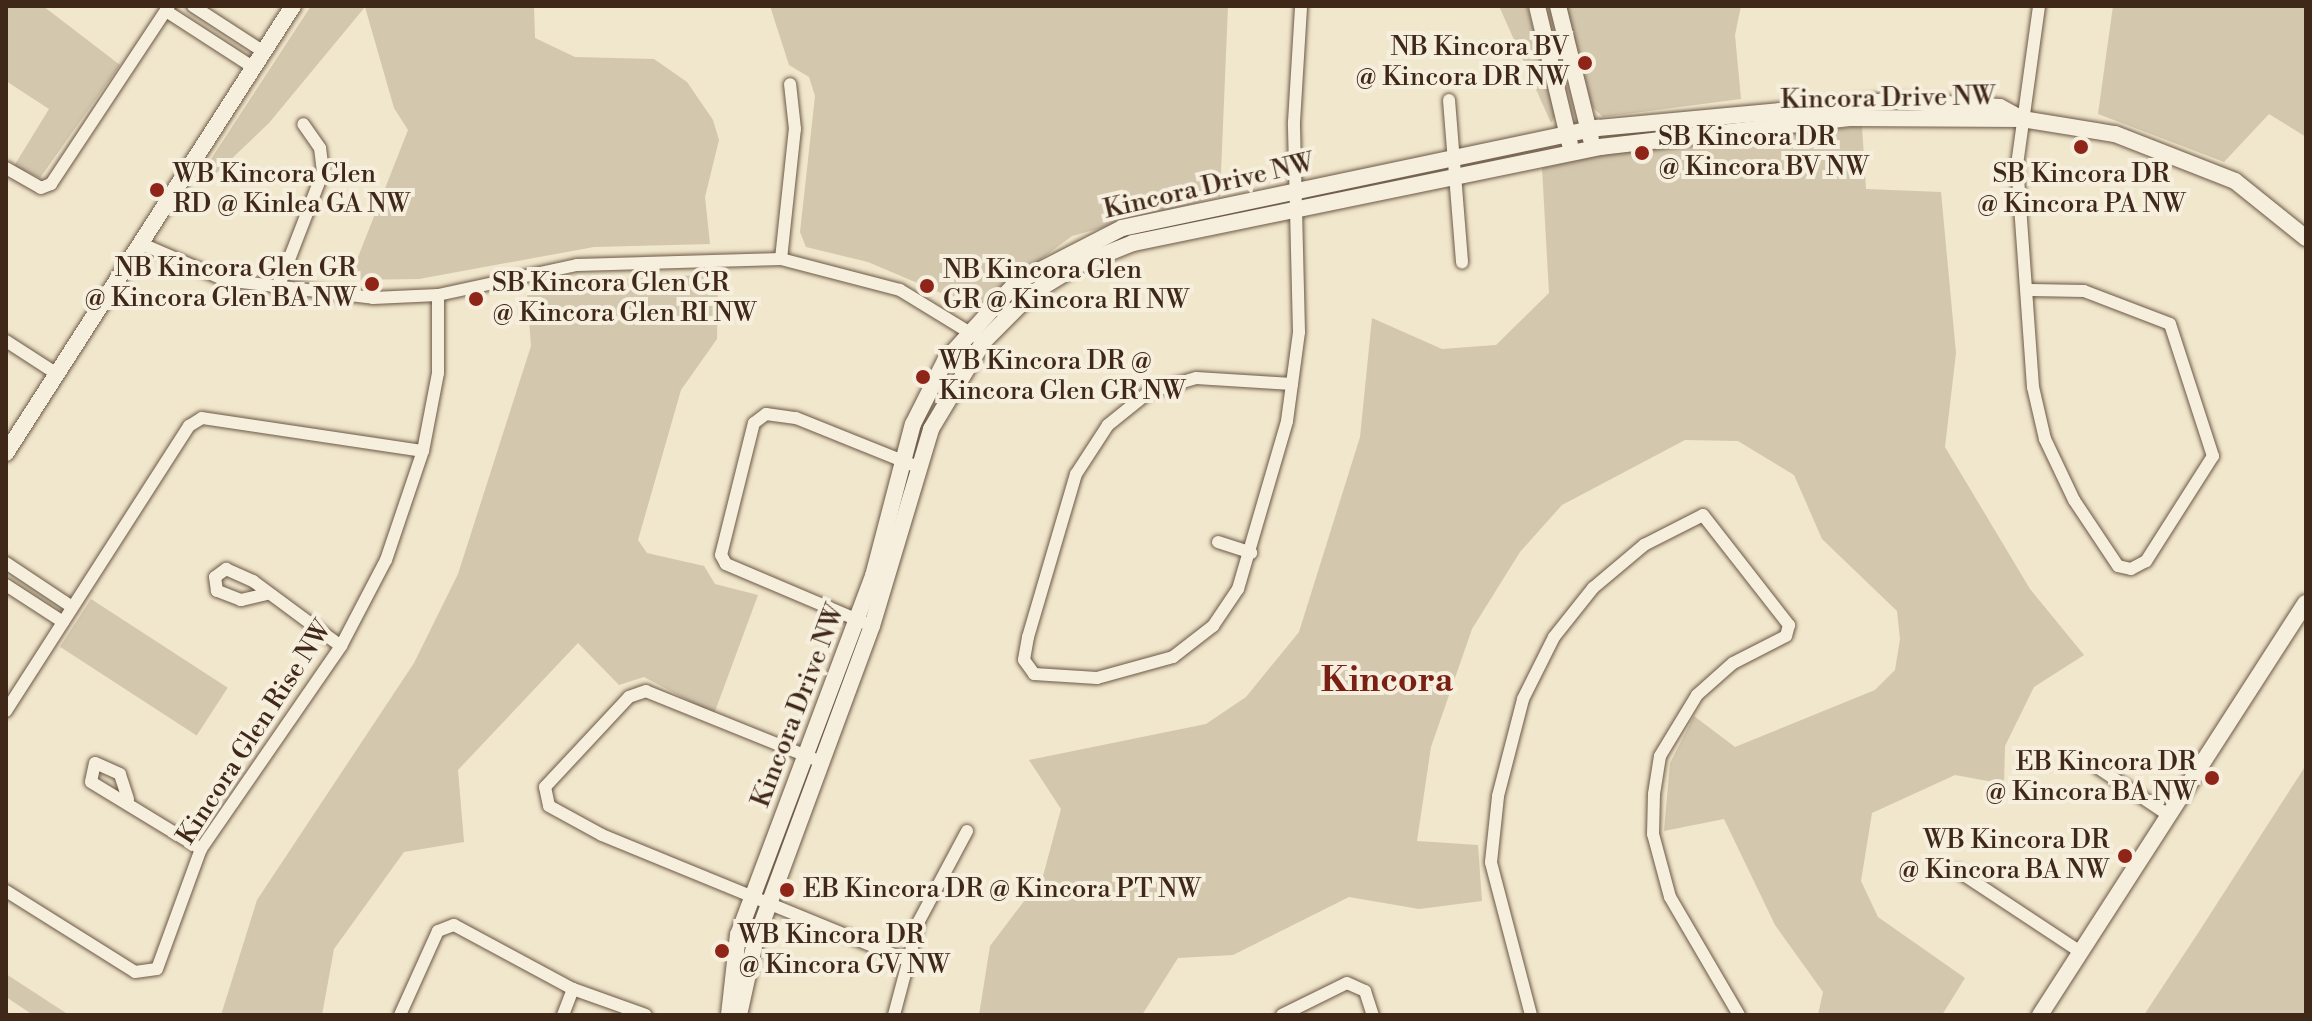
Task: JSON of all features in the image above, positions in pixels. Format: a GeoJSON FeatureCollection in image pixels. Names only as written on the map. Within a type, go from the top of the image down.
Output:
{"type":"FeatureCollection","features":[{"type":"Feature","properties":{"kind":"street"},"geometry":{"type":"LineString","coordinates":[[193,6],[264,52]]}},
{"type":"Feature","properties":{"kind":"street"},"geometry":{"type":"LineString","coordinates":[[6,453],[293,6]]}},
{"type":"Feature","properties":{"kind":"street"},"geometry":{"type":"LineString","coordinates":[[1292,384],[1196,378],[1149,392],[1108,425],[1076,474],[1024,660],[1034,674],[1064,680],[1173,657],[1222,615],[1251,553],[1292,384],[1299,332],[1296,199],[1301,6]]}},
{"type":"Feature","properties":{"kind":"street"},"geometry":{"type":"LineString","coordinates":[[1537,6],[1572,153]]}},
{"type":"Feature","properties":{"kind":"street"},"geometry":{"type":"LineString","coordinates":[[1558,6],[1593,149]]}},
{"type":"Feature","properties":{"kind":"street"},"geometry":{"type":"LineString","coordinates":[[2031,290],[2084,291],[2170,324],[2213,456],[2146,561],[2131,569],[2118,566],[2074,500],[2045,439],[2033,387],[2031,290],[2018,213],[2022,119],[2039,6]]}},
{"type":"Feature","properties":{"kind":"street"},"geometry":{"type":"LineString","coordinates":[[6,168],[41,188],[51,184],[168,8],[254,68]]}},
{"type":"Feature","properties":{"kind":"street"},"geometry":{"type":"LineString","coordinates":[[781,259],[795,129],[790,84]]}},
{"type":"Feature","properties":{"kind":"street"},"geometry":{"type":"LineString","coordinates":[[1449,100],[1457,159],[1452,181],[1462,262]]}},
{"type":"Feature","properties":{"kind":"street","name":"Kincora Drive NW"},"geometry":{"type":"LineString","coordinates":[[729,1015],[731,965],[760,900],[814,759],[946,396],[983,342],[1031,294],[1104,253],[1296,199],[1590,129],[1889,101],[2000,107],[2022,119]]}},
{"type":"Feature","properties":{"kind":"street","name":"Kincora Drive NW"},"geometry":{"type":"LineString","coordinates":[[865,623],[902,462],[926,393],[968,330],[1017,282],[1096,237],[1296,199],[1452,181],[1593,149],[1851,118],[2022,119],[2115,134],[2199,163],[2275,208],[2306,238]]}},
{"type":"Feature","properties":{"kind":"street"},"geometry":{"type":"LineString","coordinates":[[278,288],[323,172],[320,148],[303,124]]}},
{"type":"Feature","properties":{"kind":"street"},"geometry":{"type":"LineString","coordinates":[[142,244],[225,280],[373,298],[438,295],[577,265],[781,259],[900,290],[983,342]]}},
{"type":"Feature","properties":{"kind":"street","name":"Kincora Glen Rise NW"},"geometry":{"type":"LineString","coordinates":[[6,891],[135,972],[157,969],[201,849],[341,646],[386,560],[423,451],[438,373],[438,295]]}},
{"type":"Feature","properties":{"kind":"street"},"geometry":{"type":"LineString","coordinates":[[6,341],[57,374]]}},
{"type":"Feature","properties":{"kind":"street"},"geometry":{"type":"LineString","coordinates":[[865,623],[735,572],[721,555],[754,423],[766,414],[796,418],[918,467]]}},
{"type":"Feature","properties":{"kind":"street"},"geometry":{"type":"LineString","coordinates":[[6,711],[189,426],[202,418],[423,451]]}},
{"type":"Feature","properties":{"kind":"street"},"geometry":{"type":"LineString","coordinates":[[1531,1015],[1491,862],[1502,773],[1523,699],[1554,637],[1599,582],[1644,545],[1703,515],[1789,625],[1786,636],[1733,663],[1697,695],[1660,756],[1654,794],[1653,834],[1670,897],[1739,1015]]}},
{"type":"Feature","properties":{"kind":"street"},"geometry":{"type":"LineString","coordinates":[[1218,542],[1251,553]]}},
{"type":"Feature","properties":{"kind":"street"},"geometry":{"type":"LineString","coordinates":[[6,563],[72,607]]}},
{"type":"Feature","properties":{"kind":"street"},"geometry":{"type":"LineString","coordinates":[[6,585],[63,622]]}},
{"type":"Feature","properties":{"kind":"street"},"geometry":{"type":"LineString","coordinates":[[267,594],[341,646]]}},
{"type":"Feature","properties":{"kind":"street"},"geometry":{"type":"LineString","coordinates":[[2040,1015],[2306,603]]}},
{"type":"Feature","properties":{"kind":"street"},"geometry":{"type":"LineString","coordinates":[[814,759],[646,691],[629,697],[545,787],[549,806],[602,835],[904,959]]}},
{"type":"Feature","properties":{"kind":"street"},"geometry":{"type":"LineString","coordinates":[[2097,767],[2167,814]]}},
{"type":"Feature","properties":{"kind":"street"},"geometry":{"type":"LineString","coordinates":[[128,799],[201,849]]}},
{"type":"Feature","properties":{"kind":"street"},"geometry":{"type":"LineString","coordinates":[[894,1015],[904,959],[967,831]]}},
{"type":"Feature","properties":{"kind":"street"},"geometry":{"type":"LineString","coordinates":[[1958,871],[2079,951]]}},
{"type":"Feature","properties":{"kind":"street","name":"Kincora Drive NW"},"geometry":{"type":"LineString","coordinates":[[739,1015],[760,900]]}},
{"type":"Feature","properties":{"kind":"street"},"geometry":{"type":"LineString","coordinates":[[400,1015],[438,931],[454,925],[573,989],[646,1015]]}},
{"type":"Feature","properties":{"kind":"street"},"geometry":{"type":"LineString","coordinates":[[1282,1015],[1347,983],[1365,991],[1373,1015]]}},
{"type":"Feature","properties":{"kind":"street"},"geometry":{"type":"LineString","coordinates":[[563,1015],[573,989]]}},
{"type":"Feature","properties":{"kind":"shaded area"},"geometry":{"type":"Polygon","coordinates":[[[6,6],[43,6],[120,65],[40,178],[14,166],[49,109],[6,81],[6,6]]]}},
{"type":"Feature","properties":{"kind":"shaded area"},"geometry":{"type":"Polygon","coordinates":[[[311,6],[534,6],[535,38],[575,57],[654,59],[687,82],[713,120],[719,140],[705,197],[710,244],[594,247],[419,279],[349,280],[408,130],[394,108],[365,7],[269,123],[203,186],[196,182],[311,6]]]}},
{"type":"Feature","properties":{"kind":"shaded area"},"geometry":{"type":"Polygon","coordinates":[[[770,6],[1228,6],[1220,196],[1072,236],[976,308],[868,262],[806,247],[800,232],[815,96],[809,77],[789,65],[770,6]]]}},
{"type":"Feature","properties":{"kind":"shaded area"},"geometry":{"type":"Polygon","coordinates":[[[1499,6],[1527,6],[1557,114],[1551,123],[1499,6]]]}},
{"type":"Feature","properties":{"kind":"shaded area"},"geometry":{"type":"Polygon","coordinates":[[[1565,6],[1741,6],[1735,35],[1741,99],[1603,117],[1590,105],[1565,6]]]}},
{"type":"Feature","properties":{"kind":"shaded area"},"geometry":{"type":"Polygon","coordinates":[[[2113,6],[2306,6],[2306,137],[2269,114],[2224,162],[2098,114],[2113,6]]]}},
{"type":"Feature","properties":{"kind":"shaded area"},"geometry":{"type":"Polygon","coordinates":[[[1862,126],[1866,189],[1941,192],[1956,353],[1945,447],[2030,589],[2084,655],[2034,687],[2005,746],[2004,784],[1955,775],[1872,813],[1861,881],[1878,917],[1965,978],[1942,1015],[1818,1015],[1823,992],[1775,925],[1724,819],[1664,831],[1670,763],[1694,716],[1735,747],[1875,690],[1895,670],[1900,639],[1897,611],[1822,539],[1794,475],[1738,441],[1685,440],[1562,505],[1520,552],[1472,629],[1431,747],[1417,841],[1478,845],[1482,901],[1419,909],[1349,897],[1233,955],[1178,958],[1142,1015],[979,1015],[990,946],[1043,876],[1061,809],[1029,760],[1206,724],[1246,697],[1299,632],[1360,437],[1372,318],[1442,349],[1496,345],[1549,293],[1542,168],[1624,150],[1862,126]]]}},
{"type":"Feature","properties":{"kind":"shaded area"},"geometry":{"type":"Polygon","coordinates":[[[718,274],[717,339],[681,390],[638,540],[647,553],[704,566],[715,584],[758,595],[714,714],[644,677],[619,685],[578,643],[458,770],[464,842],[404,852],[334,949],[322,1015],[221,1015],[257,900],[414,663],[458,574],[531,346],[527,293],[579,281],[718,274]]]}},
{"type":"Feature","properties":{"kind":"shaded area"},"geometry":{"type":"Polygon","coordinates":[[[91,599],[228,688],[197,736],[60,647],[91,599]]]}},
{"type":"Feature","properties":{"kind":"shaded area"},"geometry":{"type":"Polygon","coordinates":[[[2306,765],[2306,1015],[2144,1015],[2200,930],[2306,765]]]}},
{"type":"Feature","properties":{"kind":"shaded area"},"geometry":{"type":"Polygon","coordinates":[[[6,974],[69,1015],[33,1015],[6,997],[6,974]]]}},
{"type":"Feature","properties":{"kind":"place","name":"NB Kincora BV @ Kincora DR NW"},"geometry":{"type":"Point","coordinates":[1585,63]}},
{"type":"Feature","properties":{"kind":"place","name":"SB Kincora DR @ Kincora PA NW"},"geometry":{"type":"Point","coordinates":[2081,147]}},
{"type":"Feature","properties":{"kind":"place","name":"SB Kincora DR @ Kincora BV NW"},"geometry":{"type":"Point","coordinates":[1642,153]}},
{"type":"Feature","properties":{"kind":"place","name":"WB Kincora Glen RD @ Kinlea GA NW"},"geometry":{"type":"Point","coordinates":[157,190]}},
{"type":"Feature","properties":{"kind":"place","name":"NB Kincora Glen GR @ Kincora Glen BA NW"},"geometry":{"type":"Point","coordinates":[372,284]}},
{"type":"Feature","properties":{"kind":"place","name":"NB Kincora Glen GR @ Kincora RI NW"},"geometry":{"type":"Point","coordinates":[927,286]}},
{"type":"Feature","properties":{"kind":"place","name":"SB Kincora Glen GR @ Kincora Glen RI NW"},"geometry":{"type":"Point","coordinates":[476,299]}},
{"type":"Feature","properties":{"kind":"place","name":"WB Kincora DR @ Kincora Glen GR NW"},"geometry":{"type":"Point","coordinates":[923,377]}},
{"type":"Feature","properties":{"kind":"place","name":"EB Kincora DR @ Kincora BA NW"},"geometry":{"type":"Point","coordinates":[2212,778]}},
{"type":"Feature","properties":{"kind":"place","name":"WB Kincora DR @ Kincora BA NW"},"geometry":{"type":"Point","coordinates":[2125,856]}},
{"type":"Feature","properties":{"kind":"place","name":"EB Kincora DR @ Kincora PT NW"},"geometry":{"type":"Point","coordinates":[787,890]}},
{"type":"Feature","properties":{"kind":"place","name":"WB Kincora DR @ Kincora GV NW"},"geometry":{"type":"Point","coordinates":[722,951]}},
{"type":"Feature","properties":{"kind":"district","name":"Kincora"},"geometry":{"type":"Point","coordinates":[1387,682]}}]}
